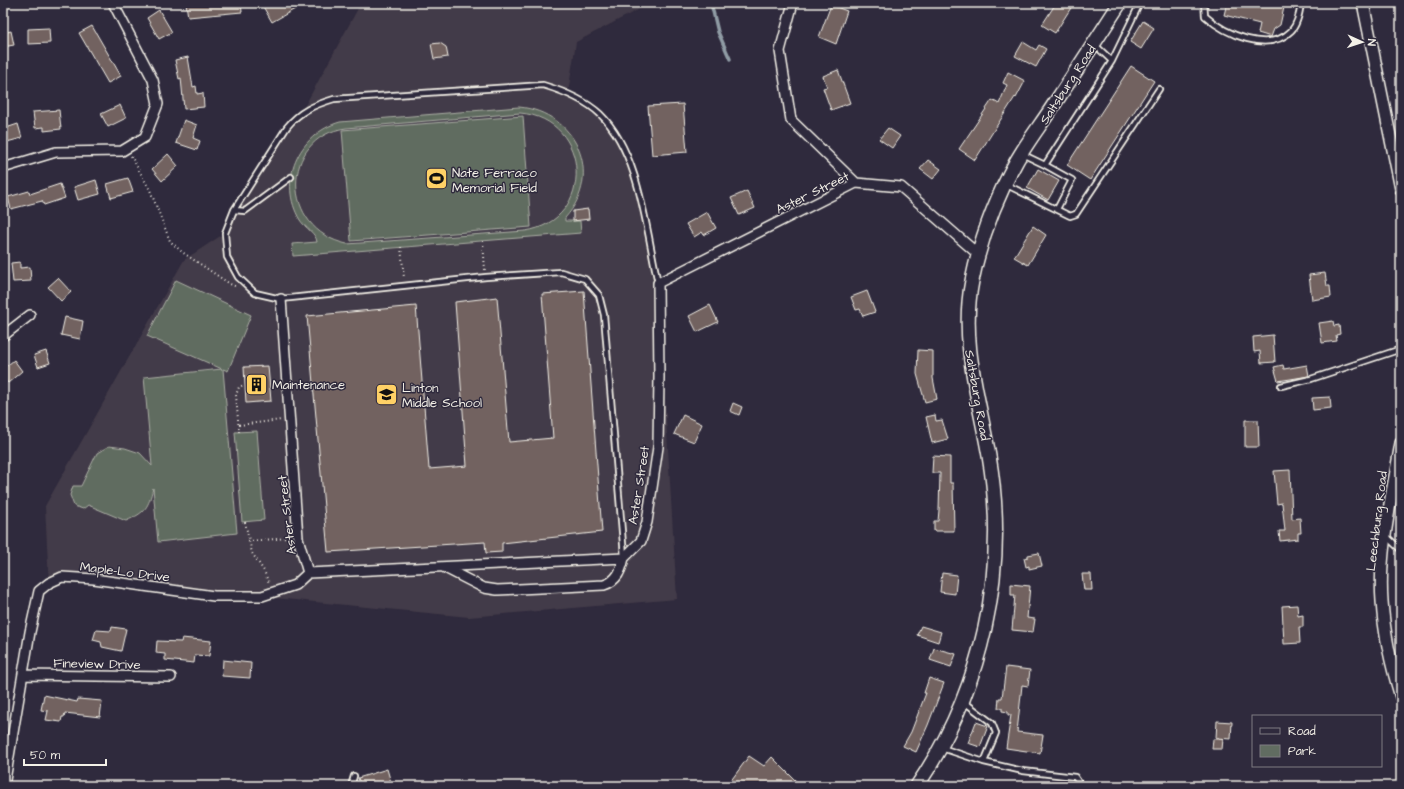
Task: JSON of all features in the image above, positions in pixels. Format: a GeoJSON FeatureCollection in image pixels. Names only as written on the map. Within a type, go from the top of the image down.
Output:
{"type":"FeatureCollection","features":[{"type":"Feature","properties":{"kind":"main road","name":"Saltsburg Road"},"geometry":{"type":"LineString","coordinates":[[916,786],[941,747],[963,701],[984,637],[990,600],[996,523],[993,480],[972,374],[968,341],[972,282],[979,255],[1005,184],[1021,154],[1120,3]]}},
{"type":"Feature","properties":{"kind":"street"},"geometry":{"type":"LineString","coordinates":[[3,168],[56,152],[122,151],[145,137],[158,104],[152,80],[114,3]]}},
{"type":"Feature","properties":{"kind":"street"},"geometry":{"type":"LineString","coordinates":[[793,3],[780,51],[792,120],[856,183]]}},
{"type":"Feature","properties":{"kind":"street"},"geometry":{"type":"LineString","coordinates":[[1363,3],[1401,189]]}},
{"type":"Feature","properties":{"kind":"street","name":"Aster Street"},"geometry":{"type":"LineString","coordinates":[[624,558],[641,541],[647,522],[658,447],[658,283],[856,183],[900,187],[979,255]]}},
{"type":"Feature","properties":{"kind":"street","name":"Aster Street"},"geometry":{"type":"LineString","coordinates":[[281,298],[298,538],[308,573]]}},
{"type":"Feature","properties":{"kind":"street"},"geometry":{"type":"LineString","coordinates":[[3,336],[30,316]]}},
{"type":"Feature","properties":{"kind":"street","name":"Leechburg Road"},"geometry":{"type":"LineString","coordinates":[[1401,443],[1386,536],[1382,600],[1389,657],[1398,677],[1401,697]]}},
{"type":"Feature","properties":{"kind":"street"},"geometry":{"type":"LineString","coordinates":[[308,573],[624,558],[616,577],[611,583],[604,585],[509,591],[484,588],[442,567]]}},
{"type":"Feature","properties":{"kind":"street","name":"Maple-Lo Drive"},"geometry":{"type":"LineString","coordinates":[[4,786],[39,591],[49,583],[62,577],[94,579],[214,596],[262,596],[295,585],[308,573]]}},
{"type":"Feature","properties":{"kind":"street","name":"Fineview Drive"},"geometry":{"type":"LineString","coordinates":[[23,675],[171,677]]}},
{"type":"Feature","properties":{"kind":"lane"},"geometry":{"type":"LineString","coordinates":[[1045,166],[1112,61],[1140,3]]}},
{"type":"Feature","properties":{"kind":"lane"},"geometry":{"type":"LineString","coordinates":[[1204,3],[1205,16],[1218,27],[1256,42],[1278,40],[1292,31],[1301,3]]}},
{"type":"Feature","properties":{"kind":"lane"},"geometry":{"type":"LineString","coordinates":[[1093,44],[1112,61]]}},
{"type":"Feature","properties":{"kind":"lane"},"geometry":{"type":"LineString","coordinates":[[624,558],[604,315],[599,295],[585,279],[562,272],[486,277],[281,298],[255,293],[238,277],[227,257],[225,233],[234,210],[287,127],[294,118],[312,106],[334,99],[543,85],[568,93],[600,114],[623,145],[636,182],[658,283]]}},
{"type":"Feature","properties":{"kind":"lane"},"geometry":{"type":"LineString","coordinates":[[1005,184],[1070,216],[1076,214],[1160,89]]}},
{"type":"Feature","properties":{"kind":"lane"},"geometry":{"type":"LineString","coordinates":[[1021,154],[1072,180],[1057,209]]}},
{"type":"Feature","properties":{"kind":"lane"},"geometry":{"type":"LineString","coordinates":[[234,210],[245,211],[291,176]]}},
{"type":"Feature","properties":{"kind":"lane"},"geometry":{"type":"LineString","coordinates":[[1281,386],[1311,379],[1401,349]]}},
{"type":"Feature","properties":{"kind":"lane"},"geometry":{"type":"LineString","coordinates":[[1386,536],[1401,550]]}},
{"type":"Feature","properties":{"kind":"lane"},"geometry":{"type":"LineString","coordinates":[[963,701],[992,723],[996,733],[984,762]]}},
{"type":"Feature","properties":{"kind":"lane"},"geometry":{"type":"LineString","coordinates":[[941,747],[984,762],[1023,771],[1075,777],[1081,786]]}},
{"type":"Feature","properties":{"kind":"lane"},"geometry":{"type":"LineString","coordinates":[[350,786],[354,776]]}},
{"type":"Feature","properties":{"kind":"path"},"geometry":{"type":"LineString","coordinates":[[127,148],[133,163],[150,190],[170,241],[182,252],[230,284],[252,290]]}},
{"type":"Feature","properties":{"kind":"path"},"geometry":{"type":"LineString","coordinates":[[483,241],[486,277]]}},
{"type":"Feature","properties":{"kind":"path"},"geometry":{"type":"LineString","coordinates":[[401,247],[404,286]]}},
{"type":"Feature","properties":{"kind":"path"},"geometry":{"type":"LineString","coordinates":[[239,432],[236,395],[239,387],[244,385]]}},
{"type":"Feature","properties":{"kind":"path"},"geometry":{"type":"LineString","coordinates":[[239,425],[290,419]]}},
{"type":"Feature","properties":{"kind":"path"},"geometry":{"type":"LineString","coordinates":[[245,522],[248,541],[252,553],[264,571],[267,581],[277,592]]}},
{"type":"Feature","properties":{"kind":"path"},"geometry":{"type":"LineString","coordinates":[[248,541],[298,538]]}},
{"type":"Feature","properties":{"kind":"shaded area","name":"Linton Middle School"},"geometry":{"type":"Polygon","coordinates":[[[361,3],[651,3],[576,42],[568,93],[590,107],[608,125],[623,145],[658,283],[677,599],[469,617],[62,577],[49,583],[45,506],[184,260],[225,233],[265,161],[302,111],[361,3]]]}},
{"type":"Feature","properties":{"kind":"green space"},"geometry":{"type":"Polygon","coordinates":[[[519,107],[539,111],[555,120],[569,133],[578,148],[583,165],[583,183],[577,201],[565,218],[565,221],[580,221],[581,233],[293,256],[292,244],[317,242],[315,236],[300,220],[293,205],[291,175],[303,148],[313,137],[325,128],[340,122],[519,107]],[[520,113],[346,128],[324,135],[309,148],[300,165],[297,184],[300,204],[309,221],[325,235],[347,244],[525,231],[548,223],[564,209],[574,191],[576,170],[572,150],[561,133],[544,119],[520,113]]]}},
{"type":"Feature","properties":{"kind":"green space","name":"Nate Ferraco Memorial Field"},"geometry":{"type":"Polygon","coordinates":[[[523,116],[531,227],[351,241],[342,130],[523,116]]]}},
{"type":"Feature","properties":{"kind":"green space"},"geometry":{"type":"Polygon","coordinates":[[[176,280],[251,315],[228,371],[223,369],[237,533],[158,542],[153,488],[148,505],[145,509],[138,515],[126,521],[88,505],[83,509],[74,506],[70,495],[73,486],[81,486],[97,453],[109,446],[125,448],[140,453],[152,466],[144,377],[222,369],[147,336],[176,280]]]}},
{"type":"Feature","properties":{"kind":"green space"},"geometry":{"type":"Polygon","coordinates":[[[257,431],[264,520],[242,522],[235,432],[257,431]]]}},
{"type":"Feature","properties":{"kind":"building"},"geometry":{"type":"Polygon","coordinates":[[[241,3],[242,12],[188,17],[186,4],[241,3]]]}},
{"type":"Feature","properties":{"kind":"building"},"geometry":{"type":"Polygon","coordinates":[[[261,3],[292,3],[295,9],[272,22],[261,3]]]}},
{"type":"Feature","properties":{"kind":"building"},"geometry":{"type":"Polygon","coordinates":[[[1056,3],[1074,3],[1055,33],[1042,25],[1056,3]]]}},
{"type":"Feature","properties":{"kind":"building"},"geometry":{"type":"Polygon","coordinates":[[[1227,3],[1285,3],[1280,25],[1274,29],[1271,37],[1258,33],[1260,24],[1224,15],[1227,3]]]}},
{"type":"Feature","properties":{"kind":"building"},"geometry":{"type":"Polygon","coordinates":[[[831,5],[847,11],[836,44],[819,37],[831,5]]]}},
{"type":"Feature","properties":{"kind":"building"},"geometry":{"type":"Polygon","coordinates":[[[159,10],[172,32],[159,39],[147,18],[159,10]]]}},
{"type":"Feature","properties":{"kind":"building"},"geometry":{"type":"Polygon","coordinates":[[[1143,21],[1154,28],[1141,49],[1130,42],[1143,21]]]}},
{"type":"Feature","properties":{"kind":"building"},"geometry":{"type":"Polygon","coordinates":[[[92,26],[121,76],[108,83],[79,33],[92,26]]]}},
{"type":"Feature","properties":{"kind":"building"},"geometry":{"type":"Polygon","coordinates":[[[49,28],[50,43],[28,44],[28,29],[49,28]]]}},
{"type":"Feature","properties":{"kind":"building"},"geometry":{"type":"Polygon","coordinates":[[[11,31],[14,45],[3,47],[3,33],[11,31]]]}},
{"type":"Feature","properties":{"kind":"building"},"geometry":{"type":"Polygon","coordinates":[[[1023,42],[1036,50],[1039,45],[1046,49],[1036,67],[1015,56],[1023,42]]]}},
{"type":"Feature","properties":{"kind":"building"},"geometry":{"type":"Polygon","coordinates":[[[440,43],[446,47],[448,57],[434,59],[431,44],[440,43]]]}},
{"type":"Feature","properties":{"kind":"building"},"geometry":{"type":"Polygon","coordinates":[[[188,57],[193,87],[196,86],[197,94],[203,93],[204,107],[184,109],[181,78],[179,79],[175,60],[188,57]]]}},
{"type":"Feature","properties":{"kind":"building"},"geometry":{"type":"Polygon","coordinates":[[[1131,66],[1154,81],[1090,180],[1067,165],[1131,66]]]}},
{"type":"Feature","properties":{"kind":"building"},"geometry":{"type":"Polygon","coordinates":[[[838,70],[850,103],[831,110],[823,88],[827,87],[823,76],[838,70]]]}},
{"type":"Feature","properties":{"kind":"building"},"geometry":{"type":"Polygon","coordinates":[[[1008,72],[1025,81],[1016,98],[1015,97],[975,160],[959,149],[992,100],[999,104],[1007,85],[1003,83],[1008,72]]]}},
{"type":"Feature","properties":{"kind":"building"},"geometry":{"type":"Polygon","coordinates":[[[683,104],[687,152],[652,155],[648,106],[683,104]]]}},
{"type":"Feature","properties":{"kind":"building"},"geometry":{"type":"Polygon","coordinates":[[[120,105],[126,118],[108,127],[101,114],[120,105]]]}},
{"type":"Feature","properties":{"kind":"building"},"geometry":{"type":"Polygon","coordinates":[[[59,110],[61,129],[44,131],[44,127],[35,128],[33,112],[59,110]]]}},
{"type":"Feature","properties":{"kind":"building"},"geometry":{"type":"Polygon","coordinates":[[[184,120],[197,125],[193,138],[200,141],[197,150],[176,143],[184,120]]]}},
{"type":"Feature","properties":{"kind":"building"},"geometry":{"type":"Polygon","coordinates":[[[18,124],[22,138],[3,143],[3,129],[18,124]]]}},
{"type":"Feature","properties":{"kind":"building"},"geometry":{"type":"Polygon","coordinates":[[[888,128],[900,136],[892,148],[879,139],[888,128]]]}},
{"type":"Feature","properties":{"kind":"building"},"geometry":{"type":"Polygon","coordinates":[[[168,154],[178,166],[162,181],[152,169],[168,154]]]}},
{"type":"Feature","properties":{"kind":"building"},"geometry":{"type":"Polygon","coordinates":[[[928,160],[941,169],[933,179],[920,169],[928,160]]]}},
{"type":"Feature","properties":{"kind":"building"},"geometry":{"type":"Polygon","coordinates":[[[1038,169],[1059,181],[1048,200],[1027,188],[1038,169]]]}},
{"type":"Feature","properties":{"kind":"building"},"geometry":{"type":"Polygon","coordinates":[[[128,178],[133,192],[111,198],[107,184],[128,178]]]}},
{"type":"Feature","properties":{"kind":"building"},"geometry":{"type":"Polygon","coordinates":[[[96,180],[100,194],[78,200],[74,187],[96,180]]]}},
{"type":"Feature","properties":{"kind":"building"},"geometry":{"type":"Polygon","coordinates":[[[60,184],[65,198],[44,205],[42,201],[11,209],[8,197],[29,191],[30,194],[60,184]]]}},
{"type":"Feature","properties":{"kind":"building"},"geometry":{"type":"Polygon","coordinates":[[[747,191],[755,208],[739,215],[731,198],[747,191]]]}},
{"type":"Feature","properties":{"kind":"building"},"geometry":{"type":"Polygon","coordinates":[[[588,209],[589,219],[573,221],[573,211],[588,209]]]}},
{"type":"Feature","properties":{"kind":"building"},"geometry":{"type":"Polygon","coordinates":[[[707,212],[716,228],[704,235],[702,232],[694,237],[686,224],[707,212]]]}},
{"type":"Feature","properties":{"kind":"building"},"geometry":{"type":"Polygon","coordinates":[[[1033,226],[1046,235],[1028,265],[1014,257],[1033,226]]]}},
{"type":"Feature","properties":{"kind":"building"},"geometry":{"type":"Polygon","coordinates":[[[20,262],[20,268],[30,267],[31,281],[13,282],[11,263],[20,262]]]}},
{"type":"Feature","properties":{"kind":"building"},"geometry":{"type":"Polygon","coordinates":[[[1325,273],[1327,286],[1330,286],[1331,297],[1312,300],[1309,275],[1325,273]]]}},
{"type":"Feature","properties":{"kind":"building"},"geometry":{"type":"Polygon","coordinates":[[[58,278],[71,292],[61,301],[48,287],[58,278]]]}},
{"type":"Feature","properties":{"kind":"building","name":"Linton Middle School"},"geometry":{"type":"Polygon","coordinates":[[[584,291],[602,532],[502,543],[502,552],[486,553],[485,542],[328,552],[307,316],[416,306],[429,469],[467,466],[455,302],[497,297],[509,442],[553,438],[542,294],[584,291]]]}},
{"type":"Feature","properties":{"kind":"building"},"geometry":{"type":"Polygon","coordinates":[[[867,291],[875,312],[863,316],[860,309],[856,310],[851,297],[867,291]]]}},
{"type":"Feature","properties":{"kind":"building"},"geometry":{"type":"Polygon","coordinates":[[[710,305],[718,322],[697,332],[689,316],[710,305]]]}},
{"type":"Feature","properties":{"kind":"building"},"geometry":{"type":"Polygon","coordinates":[[[65,317],[83,321],[80,339],[61,335],[65,317]]]}},
{"type":"Feature","properties":{"kind":"building"},"geometry":{"type":"Polygon","coordinates":[[[1333,321],[1334,326],[1339,325],[1340,334],[1336,335],[1337,341],[1322,343],[1319,323],[1333,321]]]}},
{"type":"Feature","properties":{"kind":"building"},"geometry":{"type":"Polygon","coordinates":[[[1273,335],[1275,362],[1261,363],[1260,351],[1254,352],[1253,337],[1273,335]]]}},
{"type":"Feature","properties":{"kind":"building"},"geometry":{"type":"Polygon","coordinates":[[[918,350],[933,351],[933,378],[937,399],[925,402],[917,374],[918,350]]]}},
{"type":"Feature","properties":{"kind":"building"},"geometry":{"type":"Polygon","coordinates":[[[46,351],[50,363],[38,367],[34,355],[46,351]]]}},
{"type":"Feature","properties":{"kind":"building"},"geometry":{"type":"Polygon","coordinates":[[[14,360],[22,371],[8,383],[3,377],[3,369],[14,360]]]}},
{"type":"Feature","properties":{"kind":"building"},"geometry":{"type":"Polygon","coordinates":[[[1283,365],[1284,369],[1307,365],[1309,376],[1278,381],[1274,367],[1283,365]]]}},
{"type":"Feature","properties":{"kind":"building","name":"Maintenance"},"geometry":{"type":"Polygon","coordinates":[[[268,366],[271,401],[246,403],[244,367],[268,366]]]}},
{"type":"Feature","properties":{"kind":"building"},"geometry":{"type":"Polygon","coordinates":[[[1330,397],[1331,408],[1313,410],[1312,398],[1330,397]]]}},
{"type":"Feature","properties":{"kind":"building"},"geometry":{"type":"Polygon","coordinates":[[[733,403],[742,407],[739,415],[730,411],[733,403]]]}},
{"type":"Feature","properties":{"kind":"building"},"geometry":{"type":"Polygon","coordinates":[[[683,415],[702,424],[694,442],[674,434],[683,415]]]}},
{"type":"Feature","properties":{"kind":"building"},"geometry":{"type":"Polygon","coordinates":[[[935,415],[936,421],[942,420],[948,439],[932,443],[926,417],[935,415]]]}},
{"type":"Feature","properties":{"kind":"building"},"geometry":{"type":"Polygon","coordinates":[[[1245,420],[1258,420],[1259,447],[1245,447],[1245,420]]]}},
{"type":"Feature","properties":{"kind":"building"},"geometry":{"type":"Polygon","coordinates":[[[933,456],[950,457],[950,483],[953,483],[954,531],[934,531],[934,521],[938,521],[940,473],[932,473],[933,456]]]}},
{"type":"Feature","properties":{"kind":"building"},"geometry":{"type":"Polygon","coordinates":[[[1290,470],[1292,519],[1300,518],[1301,533],[1298,533],[1298,539],[1280,541],[1279,531],[1285,531],[1282,503],[1277,504],[1274,471],[1290,470]]]}},
{"type":"Feature","properties":{"kind":"building"},"geometry":{"type":"Polygon","coordinates":[[[1039,553],[1042,566],[1029,569],[1029,566],[1026,567],[1024,558],[1028,557],[1028,555],[1039,553]]]}},
{"type":"Feature","properties":{"kind":"building"},"geometry":{"type":"Polygon","coordinates":[[[942,573],[957,575],[955,594],[940,592],[942,573]]]}},
{"type":"Feature","properties":{"kind":"building"},"geometry":{"type":"Polygon","coordinates":[[[1082,574],[1091,574],[1092,590],[1084,590],[1082,574]]]}},
{"type":"Feature","properties":{"kind":"building"},"geometry":{"type":"Polygon","coordinates":[[[1011,584],[1030,586],[1027,618],[1035,619],[1033,632],[1012,630],[1015,595],[1011,595],[1011,584]]]}},
{"type":"Feature","properties":{"kind":"building"},"geometry":{"type":"Polygon","coordinates":[[[1297,605],[1298,616],[1303,615],[1303,627],[1299,627],[1300,643],[1284,644],[1282,606],[1297,605]]]}},
{"type":"Feature","properties":{"kind":"building"},"geometry":{"type":"Polygon","coordinates":[[[921,626],[941,632],[938,642],[917,635],[921,626]]]}},
{"type":"Feature","properties":{"kind":"building"},"geometry":{"type":"Polygon","coordinates":[[[112,627],[126,629],[121,651],[102,647],[101,642],[93,640],[96,630],[111,631],[112,627]]]}},
{"type":"Feature","properties":{"kind":"building"},"geometry":{"type":"Polygon","coordinates":[[[182,638],[211,641],[209,656],[195,655],[194,663],[165,660],[165,654],[156,653],[157,641],[181,642],[182,638]]]}},
{"type":"Feature","properties":{"kind":"building"},"geometry":{"type":"Polygon","coordinates":[[[934,648],[956,654],[951,667],[930,660],[934,648]]]}},
{"type":"Feature","properties":{"kind":"building"},"geometry":{"type":"Polygon","coordinates":[[[223,660],[251,663],[250,678],[222,676],[223,660]]]}},
{"type":"Feature","properties":{"kind":"building"},"geometry":{"type":"Polygon","coordinates":[[[1006,667],[1030,670],[1028,686],[1022,685],[1017,732],[1043,735],[1040,753],[1006,748],[1011,715],[1008,715],[1008,712],[1002,711],[1002,708],[998,708],[999,698],[1002,698],[1006,667]]]}},
{"type":"Feature","properties":{"kind":"building"},"geometry":{"type":"Polygon","coordinates":[[[929,678],[944,683],[916,752],[903,746],[911,732],[926,693],[924,693],[929,678]]]}},
{"type":"Feature","properties":{"kind":"building"},"geometry":{"type":"Polygon","coordinates":[[[44,695],[77,702],[78,699],[102,701],[100,717],[65,713],[61,722],[46,720],[48,711],[41,710],[44,695]]]}},
{"type":"Feature","properties":{"kind":"building"},"geometry":{"type":"Polygon","coordinates":[[[1217,721],[1232,722],[1231,739],[1216,738],[1217,721]]]}},
{"type":"Feature","properties":{"kind":"building"},"geometry":{"type":"Polygon","coordinates":[[[976,722],[988,726],[980,747],[968,743],[976,722]]]}},
{"type":"Feature","properties":{"kind":"building"},"geometry":{"type":"Polygon","coordinates":[[[1213,739],[1223,739],[1222,749],[1212,749],[1213,739]]]}},
{"type":"Feature","properties":{"kind":"building"},"geometry":{"type":"Polygon","coordinates":[[[749,756],[764,766],[772,757],[801,786],[727,786],[749,756]]]}},
{"type":"Feature","properties":{"kind":"building"},"geometry":{"type":"Polygon","coordinates":[[[387,769],[392,786],[361,786],[358,778],[387,769]]]}},
{"type":"Feature","properties":{"kind":"waterway"},"geometry":{"type":"LineString","coordinates":[[711,3],[718,32],[730,59]]}},
{"type":"Feature","properties":{"kind":"place","name":"Nate Ferraco Memorial Field"},"geometry":{"type":"Point","coordinates":[437,179]}},
{"type":"Feature","properties":{"kind":"place","name":"Maintenance"},"geometry":{"type":"Point","coordinates":[257,384]}},
{"type":"Feature","properties":{"kind":"place","name":"Linton Middle School"},"geometry":{"type":"Point","coordinates":[386,394]}}]}
